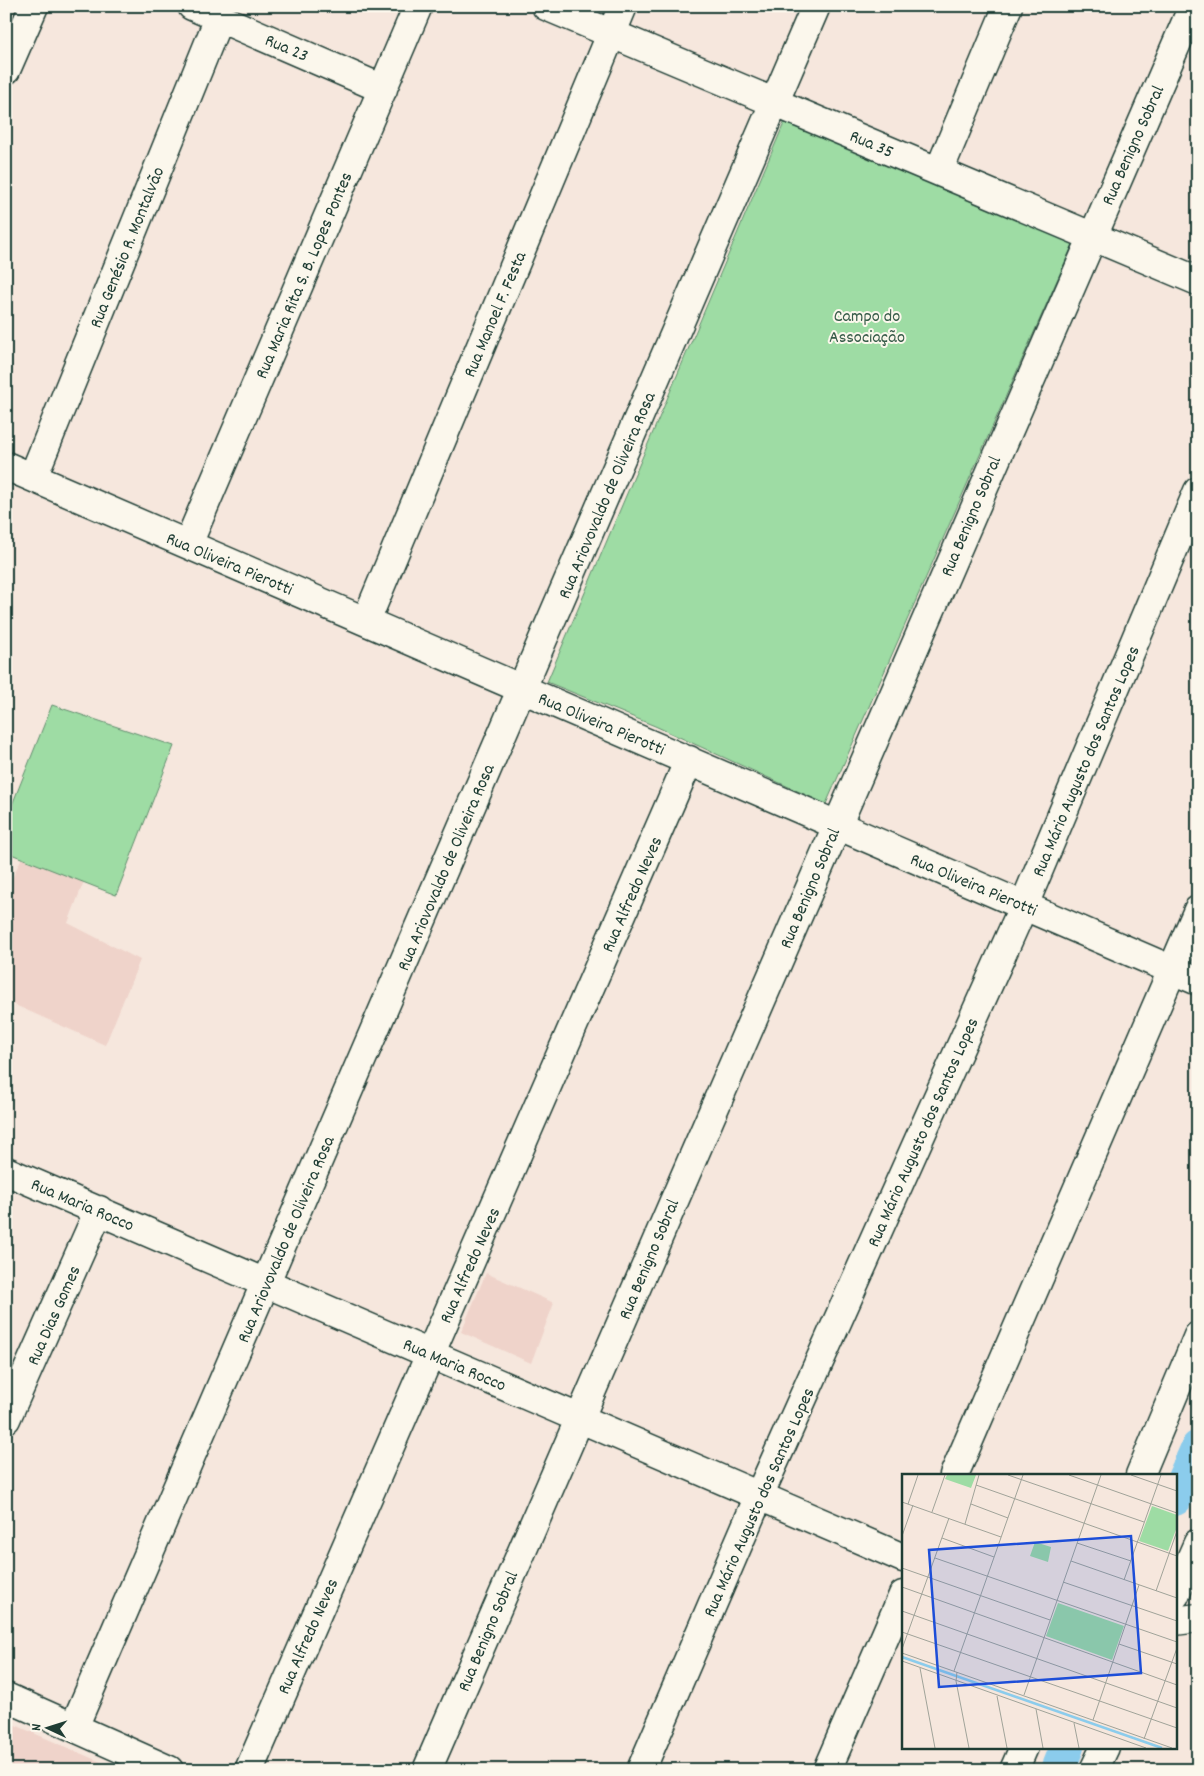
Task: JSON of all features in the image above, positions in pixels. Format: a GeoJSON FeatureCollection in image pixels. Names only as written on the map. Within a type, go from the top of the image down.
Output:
{"type":"FeatureCollection","features":[{"type":"Feature","properties":{"kind":"street"},"geometry":{"type":"LineString","coordinates":[[6,70],[34,6]]}},
{"type":"Feature","properties":{"kind":"street","name":"Rua 23"},"geometry":{"type":"LineString","coordinates":[[192,6],[383,89]]}},
{"type":"Feature","properties":{"kind":"street","name":"Rua Maria Rita S. B. Lopes Pontes"},"geometry":{"type":"LineString","coordinates":[[188,544],[418,6]]}},
{"type":"Feature","properties":{"kind":"street","name":"Rua 35"},"geometry":{"type":"LineString","coordinates":[[546,6],[1198,281]]}},
{"type":"Feature","properties":{"kind":"street","name":"Rua Manoel F. Festa"},"geometry":{"type":"LineString","coordinates":[[366,622],[623,6]]}},
{"type":"Feature","properties":{"kind":"street","name":"Rua Ariovovaldo de Oliveira Rosa"},"geometry":{"type":"LineString","coordinates":[[74,1727],[816,6]]}},
{"type":"Feature","properties":{"kind":"street"},"geometry":{"type":"LineString","coordinates":[[939,171],[1008,6]]}},
{"type":"Feature","properties":{"kind":"street","name":"Rua Benigno Sobral"},"geometry":{"type":"LineString","coordinates":[[427,1770],[1193,6]]}},
{"type":"Feature","properties":{"kind":"street","name":"Rua Genésio R. Montalvão"},"geometry":{"type":"LineString","coordinates":[[33,477],[219,18]]}},
{"type":"Feature","properties":{"kind":"street","name":"Rua Oliveira Pierotti"},"geometry":{"type":"LineString","coordinates":[[6,466],[1198,981]]}},
{"type":"Feature","properties":{"kind":"street","name":"Rua Mário Augusto dos Santos Lopes"},"geometry":{"type":"LineString","coordinates":[[641,1770],[759,1496],[1024,905],[1198,491]]}},
{"type":"Feature","properties":{"kind":"street","name":"Rua Alfredo Neves"},"geometry":{"type":"LineString","coordinates":[[249,1770],[689,760]]}},
{"type":"Feature","properties":{"kind":"street"},"geometry":{"type":"LineString","coordinates":[[954,1474],[1198,910]]}},
{"type":"Feature","properties":{"kind":"street","name":"Rua Maria Rocco"},"geometry":{"type":"LineString","coordinates":[[6,1170],[902,1558]]}},
{"type":"Feature","properties":{"kind":"street","name":"Rua Dias Gomes"},"geometry":{"type":"LineString","coordinates":[[6,1419],[99,1210]]}},
{"type":"Feature","properties":{"kind":"street"},"geometry":{"type":"LineString","coordinates":[[1140,1474],[1198,1336]]}},
{"type":"Feature","properties":{"kind":"street"},"geometry":{"type":"LineString","coordinates":[[1176,1593],[1198,1543]]}},
{"type":"Feature","properties":{"kind":"street"},"geometry":{"type":"LineString","coordinates":[[827,1770],[902,1597]]}},
{"type":"Feature","properties":{"kind":"street"},"geometry":{"type":"LineString","coordinates":[[1176,1621],[1198,1618]]}},
{"type":"Feature","properties":{"kind":"street"},"geometry":{"type":"LineString","coordinates":[[6,1698],[169,1770]]}},
{"type":"Feature","properties":{"kind":"street"},"geometry":{"type":"LineString","coordinates":[[1014,1770],[1024,1748]]}},
{"type":"Feature","properties":{"kind":"street"},"geometry":{"type":"LineString","coordinates":[[1094,1770],[1105,1748]]}},
{"type":"Feature","properties":{"kind":"shaded area"},"geometry":{"type":"Polygon","coordinates":[[[24,853],[86,876],[68,923],[140,960],[105,1045],[6,1001],[6,891],[24,853]]]}},
{"type":"Feature","properties":{"kind":"shaded area"},"geometry":{"type":"Polygon","coordinates":[[[486,1273],[554,1303],[531,1363],[461,1332],[486,1273]]]}},
{"type":"Feature","properties":{"kind":"shaded area"},"geometry":{"type":"Polygon","coordinates":[[[6,1721],[119,1770],[6,1770],[6,1721]]]}},
{"type":"Feature","properties":{"kind":"green space","name":"Campo do Associação"},"geometry":{"type":"Polygon","coordinates":[[[785,121],[1073,244],[826,804],[655,726],[547,682],[785,121]]]}},
{"type":"Feature","properties":{"kind":"green space"},"geometry":{"type":"Polygon","coordinates":[[[52,705],[174,746],[116,895],[6,852],[6,820],[52,705]]]}},
{"type":"Feature","properties":{"kind":"waterway"},"geometry":{"type":"LineString","coordinates":[[1176,1497],[1198,1447]]}},
{"type":"Feature","properties":{"kind":"waterway"},"geometry":{"type":"LineString","coordinates":[[1058,1770],[1067,1748]]}}]}
